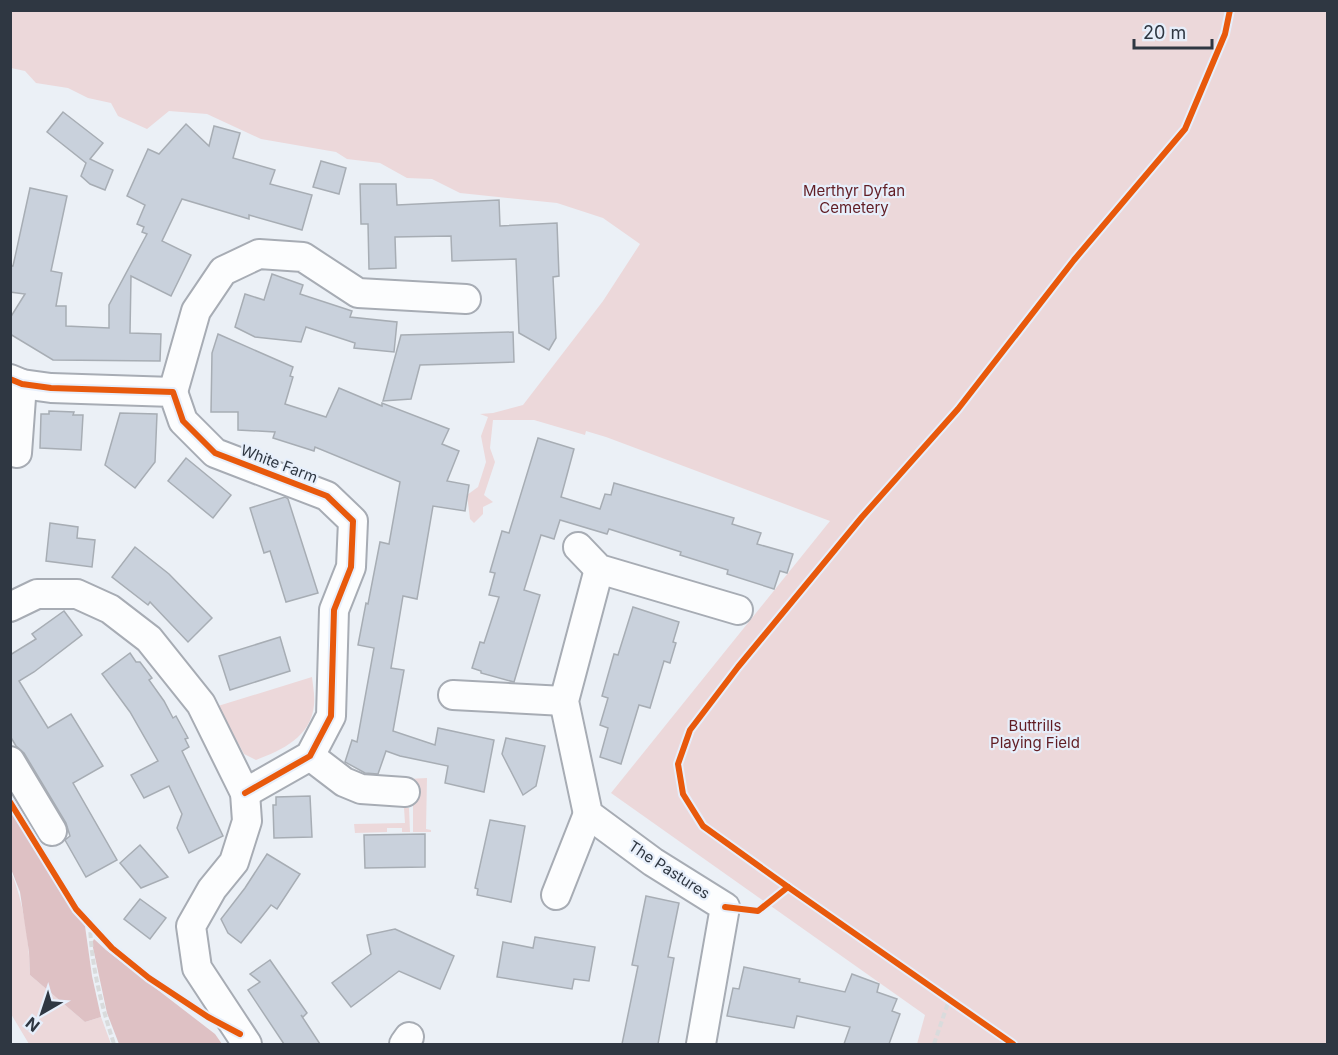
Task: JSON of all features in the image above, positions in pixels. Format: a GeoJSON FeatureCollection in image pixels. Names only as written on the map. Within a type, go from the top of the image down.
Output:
{"type":"FeatureCollection","features":[{"type":"Feature","properties":{"kind":"street"},"geometry":{"type":"LineString","coordinates":[[18,453],[16,382],[51,388],[173,392],[196,311],[223,271],[259,254],[303,257],[358,293],[466,299]]}},
{"type":"Feature","properties":{"kind":"street","name":"White Farm"},"geometry":{"type":"LineString","coordinates":[[173,392],[183,421],[215,453],[327,496],[353,521],[351,567],[334,610],[331,716],[310,756]]}},
{"type":"Feature","properties":{"kind":"street"},"geometry":{"type":"LineString","coordinates":[[578,547],[599,569],[738,610]]}},
{"type":"Feature","properties":{"kind":"street"},"geometry":{"type":"LineString","coordinates":[[556,895],[588,814],[564,701],[599,569]]}},
{"type":"Feature","properties":{"kind":"street"},"geometry":{"type":"LineString","coordinates":[[10,608],[37,594],[77,594],[110,609],[148,639],[201,704],[245,792],[248,821],[234,862],[212,889],[191,926],[197,968],[247,1044]]}},
{"type":"Feature","properties":{"kind":"street"},"geometry":{"type":"LineString","coordinates":[[453,695],[564,701]]}},
{"type":"Feature","properties":{"kind":"street"},"geometry":{"type":"LineString","coordinates":[[245,792],[310,756],[344,782],[361,789],[405,792]]}},
{"type":"Feature","properties":{"kind":"street"},"geometry":{"type":"LineString","coordinates":[[10,761],[52,831]]}},
{"type":"Feature","properties":{"kind":"street","name":"The Pastures"},"geometry":{"type":"LineString","coordinates":[[588,814],[653,862],[725,907],[701,1044]]}},
{"type":"Feature","properties":{"kind":"path"},"geometry":{"type":"LineString","coordinates":[[83,916],[97,932]]}},
{"type":"Feature","properties":{"kind":"path"},"geometry":{"type":"LineString","coordinates":[[90,923],[91,953],[98,991],[114,1044]]}},
{"type":"Feature","properties":{"kind":"path"},"geometry":{"type":"LineString","coordinates":[[940,993],[958,1006]]}},
{"type":"Feature","properties":{"kind":"path"},"geometry":{"type":"LineString","coordinates":[[934,1044],[949,1000]]}},
{"type":"Feature","properties":{"kind":"green space"},"geometry":{"type":"Polygon","coordinates":[[[13,10],[1327,11],[1327,1044],[917,1044],[925,1015],[611,793],[830,521],[606,437],[586,431],[585,435],[534,420],[493,420],[490,448],[495,462],[484,495],[493,502],[483,507],[483,514],[474,523],[470,519],[467,495],[478,487],[486,462],[481,436],[488,417],[480,414],[523,405],[603,301],[640,244],[603,218],[557,203],[460,193],[432,179],[407,178],[380,163],[347,159],[336,152],[261,139],[207,114],[169,111],[147,129],[118,116],[111,103],[88,98],[68,88],[36,83],[25,71],[11,68],[10,14],[13,10]]]}},
{"type":"Feature","properties":{"kind":"green space"},"geometry":{"type":"Polygon","coordinates":[[[312,677],[314,705],[312,716],[301,734],[285,747],[256,760],[244,754],[218,706],[312,677]]]}},
{"type":"Feature","properties":{"kind":"green space"},"geometry":{"type":"Polygon","coordinates":[[[427,778],[426,829],[431,832],[413,832],[413,805],[409,804],[408,779],[427,778]]]}},
{"type":"Feature","properties":{"kind":"green space"},"geometry":{"type":"Polygon","coordinates":[[[404,808],[409,808],[410,832],[402,832],[402,828],[387,828],[387,832],[355,833],[354,824],[405,823],[404,808]]]}},
{"type":"Feature","properties":{"kind":"green space"},"geometry":{"type":"Polygon","coordinates":[[[10,869],[25,921],[30,975],[85,1022],[101,1017],[111,1044],[29,1044],[11,1014],[10,869]]]}},
{"type":"Feature","properties":{"kind":"shaded area"},"geometry":{"type":"Polygon","coordinates":[[[10,799],[49,872],[85,926],[101,1017],[85,1022],[30,975],[20,892],[11,869],[10,799]]]}},
{"type":"Feature","properties":{"kind":"shaded area"},"geometry":{"type":"Polygon","coordinates":[[[94,939],[215,1034],[222,1044],[119,1044],[107,1013],[92,943],[94,939]]]}},
{"type":"Feature","properties":{"kind":"building"},"geometry":{"type":"Polygon","coordinates":[[[63,112],[103,143],[90,159],[113,170],[105,190],[90,184],[81,176],[86,163],[47,132],[63,112]]]}},
{"type":"Feature","properties":{"kind":"building"},"geometry":{"type":"Polygon","coordinates":[[[186,124],[209,146],[214,126],[240,133],[233,158],[275,170],[270,184],[312,195],[302,230],[249,215],[249,219],[182,199],[162,241],[191,255],[171,296],[131,276],[130,333],[161,334],[160,361],[53,360],[10,334],[10,318],[25,294],[10,292],[10,266],[13,266],[30,188],[67,196],[51,271],[62,273],[56,306],[66,306],[66,326],[109,328],[109,305],[147,234],[142,232],[144,227],[137,224],[145,205],[127,196],[148,149],[159,154],[186,124]]]}},
{"type":"Feature","properties":{"kind":"building"},"geometry":{"type":"Polygon","coordinates":[[[321,161],[346,168],[339,194],[313,187],[321,161]]]}},
{"type":"Feature","properties":{"kind":"building"},"geometry":{"type":"Polygon","coordinates":[[[360,184],[396,184],[397,205],[499,200],[500,226],[557,223],[559,276],[553,277],[556,338],[549,350],[519,333],[516,259],[452,261],[451,236],[395,237],[396,268],[369,269],[368,224],[361,224],[360,184]]]}},
{"type":"Feature","properties":{"kind":"building"},"geometry":{"type":"Polygon","coordinates":[[[272,274],[303,285],[300,294],[352,311],[350,317],[397,322],[394,352],[354,348],[355,343],[306,327],[301,342],[255,337],[235,327],[245,294],[264,300],[272,274]]]}},
{"type":"Feature","properties":{"kind":"building"},"geometry":{"type":"Polygon","coordinates":[[[513,332],[514,362],[420,365],[411,399],[383,401],[401,335],[513,332]]]}},
{"type":"Feature","properties":{"kind":"building"},"geometry":{"type":"Polygon","coordinates":[[[218,334],[293,367],[290,376],[293,377],[285,404],[326,417],[339,388],[382,406],[382,403],[449,429],[442,444],[459,451],[447,481],[469,485],[465,511],[433,506],[417,599],[403,596],[391,668],[404,670],[393,731],[435,745],[438,728],[494,740],[484,792],[445,783],[448,766],[386,751],[378,774],[365,773],[345,762],[352,740],[357,742],[374,648],[358,645],[366,603],[368,604],[380,542],[389,544],[400,482],[315,447],[314,451],[273,438],[275,432],[238,430],[238,412],[211,412],[212,353],[218,334]]]}},
{"type":"Feature","properties":{"kind":"building"},"geometry":{"type":"Polygon","coordinates":[[[49,411],[74,412],[73,415],[83,415],[81,450],[40,448],[41,414],[49,414],[49,411]]]}},
{"type":"Feature","properties":{"kind":"building"},"geometry":{"type":"Polygon","coordinates":[[[120,413],[157,414],[155,462],[135,488],[105,465],[120,413]]]}},
{"type":"Feature","properties":{"kind":"building"},"geometry":{"type":"Polygon","coordinates":[[[538,438],[574,449],[561,497],[600,509],[605,494],[611,495],[614,483],[734,518],[732,524],[761,533],[757,544],[793,554],[787,573],[780,571],[774,589],[727,574],[728,570],[680,555],[681,552],[609,529],[607,534],[560,520],[554,539],[541,535],[524,590],[540,595],[514,682],[481,673],[472,668],[480,642],[484,643],[499,597],[489,595],[495,573],[490,572],[502,531],[509,533],[538,438]]]}},
{"type":"Feature","properties":{"kind":"building"},"geometry":{"type":"Polygon","coordinates":[[[186,458],[231,495],[213,518],[168,481],[186,458]]]}},
{"type":"Feature","properties":{"kind":"building"},"geometry":{"type":"Polygon","coordinates":[[[285,497],[288,499],[318,593],[286,602],[270,551],[264,553],[250,508],[285,497]]]}},
{"type":"Feature","properties":{"kind":"building"},"geometry":{"type":"Polygon","coordinates":[[[50,523],[78,527],[77,538],[95,540],[92,567],[46,561],[50,523]]]}},
{"type":"Feature","properties":{"kind":"building"},"geometry":{"type":"Polygon","coordinates":[[[135,547],[169,574],[212,618],[188,642],[150,602],[148,605],[112,577],[135,547]]]}},
{"type":"Feature","properties":{"kind":"building"},"geometry":{"type":"Polygon","coordinates":[[[633,607],[679,622],[670,663],[664,661],[650,708],[639,705],[621,764],[600,757],[608,728],[600,725],[608,698],[602,696],[614,654],[618,655],[633,607]]]}},
{"type":"Feature","properties":{"kind":"building"},"geometry":{"type":"Polygon","coordinates":[[[64,611],[82,635],[19,681],[48,728],[71,714],[103,766],[73,783],[117,860],[86,877],[65,840],[70,836],[66,823],[24,753],[10,736],[10,655],[36,639],[32,634],[64,611]]]}},
{"type":"Feature","properties":{"kind":"building"},"geometry":{"type":"Polygon","coordinates":[[[280,637],[290,671],[230,690],[219,656],[280,637]]]}},
{"type":"Feature","properties":{"kind":"building"},"geometry":{"type":"Polygon","coordinates":[[[130,653],[152,678],[149,680],[173,718],[176,716],[188,738],[185,739],[189,747],[182,751],[223,836],[189,853],[177,828],[182,814],[169,786],[144,798],[131,775],[158,761],[130,712],[102,674],[130,653]]]}},
{"type":"Feature","properties":{"kind":"building"},"geometry":{"type":"Polygon","coordinates":[[[506,738],[545,746],[536,786],[523,795],[502,754],[506,738]]]}},
{"type":"Feature","properties":{"kind":"building"},"geometry":{"type":"Polygon","coordinates":[[[310,796],[312,837],[274,838],[273,805],[276,805],[276,797],[310,796]]]}},
{"type":"Feature","properties":{"kind":"building"},"geometry":{"type":"Polygon","coordinates":[[[490,820],[525,826],[511,902],[477,895],[478,889],[475,888],[490,820]]]}},
{"type":"Feature","properties":{"kind":"building"},"geometry":{"type":"Polygon","coordinates":[[[425,834],[425,867],[365,868],[364,835],[425,834]]]}},
{"type":"Feature","properties":{"kind":"building"},"geometry":{"type":"Polygon","coordinates":[[[140,845],[168,877],[141,888],[120,863],[140,845]]]}},
{"type":"Feature","properties":{"kind":"building"},"geometry":{"type":"Polygon","coordinates":[[[267,854],[300,874],[277,909],[271,905],[241,943],[228,933],[221,919],[267,854]]]}},
{"type":"Feature","properties":{"kind":"building"},"geometry":{"type":"Polygon","coordinates":[[[646,896],[679,903],[668,957],[674,958],[658,1044],[622,1044],[638,966],[632,965],[646,896]]]}},
{"type":"Feature","properties":{"kind":"building"},"geometry":{"type":"Polygon","coordinates":[[[140,899],[166,918],[150,939],[124,919],[140,899]]]}},
{"type":"Feature","properties":{"kind":"building"},"geometry":{"type":"Polygon","coordinates":[[[395,929],[454,956],[440,989],[399,971],[351,1007],[332,983],[371,954],[367,935],[395,929]]]}},
{"type":"Feature","properties":{"kind":"building"},"geometry":{"type":"Polygon","coordinates":[[[535,937],[595,947],[589,981],[574,979],[572,989],[497,977],[503,942],[533,948],[535,937]]]}},
{"type":"Feature","properties":{"kind":"building"},"geometry":{"type":"Polygon","coordinates":[[[270,960],[307,1013],[303,1017],[301,1015],[320,1044],[284,1044],[248,990],[260,982],[250,974],[270,960]]]}},
{"type":"Feature","properties":{"kind":"building"},"geometry":{"type":"Polygon","coordinates":[[[744,967],[800,979],[799,982],[845,992],[852,974],[879,984],[877,992],[897,999],[892,1011],[900,1014],[889,1044],[844,1044],[850,1027],[797,1016],[794,1028],[727,1016],[733,988],[739,989],[744,967]]]}},
{"type":"Feature","properties":{"kind":"cycle path"},"geometry":{"type":"LineString","coordinates":[[725,907],[758,911],[788,887],[703,826],[683,794],[678,764],[690,730],[738,667],[862,517],[958,409],[1074,260],[1185,129],[1225,34],[1230,10]]}},
{"type":"Feature","properties":{"kind":"cycle path"},"geometry":{"type":"LineString","coordinates":[[10,379],[22,384],[51,388],[173,392],[183,421],[215,453],[327,496],[353,521],[351,567],[334,610],[331,716],[310,756],[245,793]]}},
{"type":"Feature","properties":{"kind":"cycle path"},"geometry":{"type":"LineString","coordinates":[[10,802],[76,909],[112,948],[149,978],[208,1017],[240,1034]]}},
{"type":"Feature","properties":{"kind":"cycle path"},"geometry":{"type":"LineString","coordinates":[[788,887],[1013,1044]]}},
{"type":"Feature","properties":{"kind":"park label","name":"Merthyr Dyfan Cemetery"},"geometry":{"type":"Point","coordinates":[854,200]}},
{"type":"Feature","properties":{"kind":"park label","name":"Buttrills Playing Field"},"geometry":{"type":"Point","coordinates":[1035,734]}}]}
